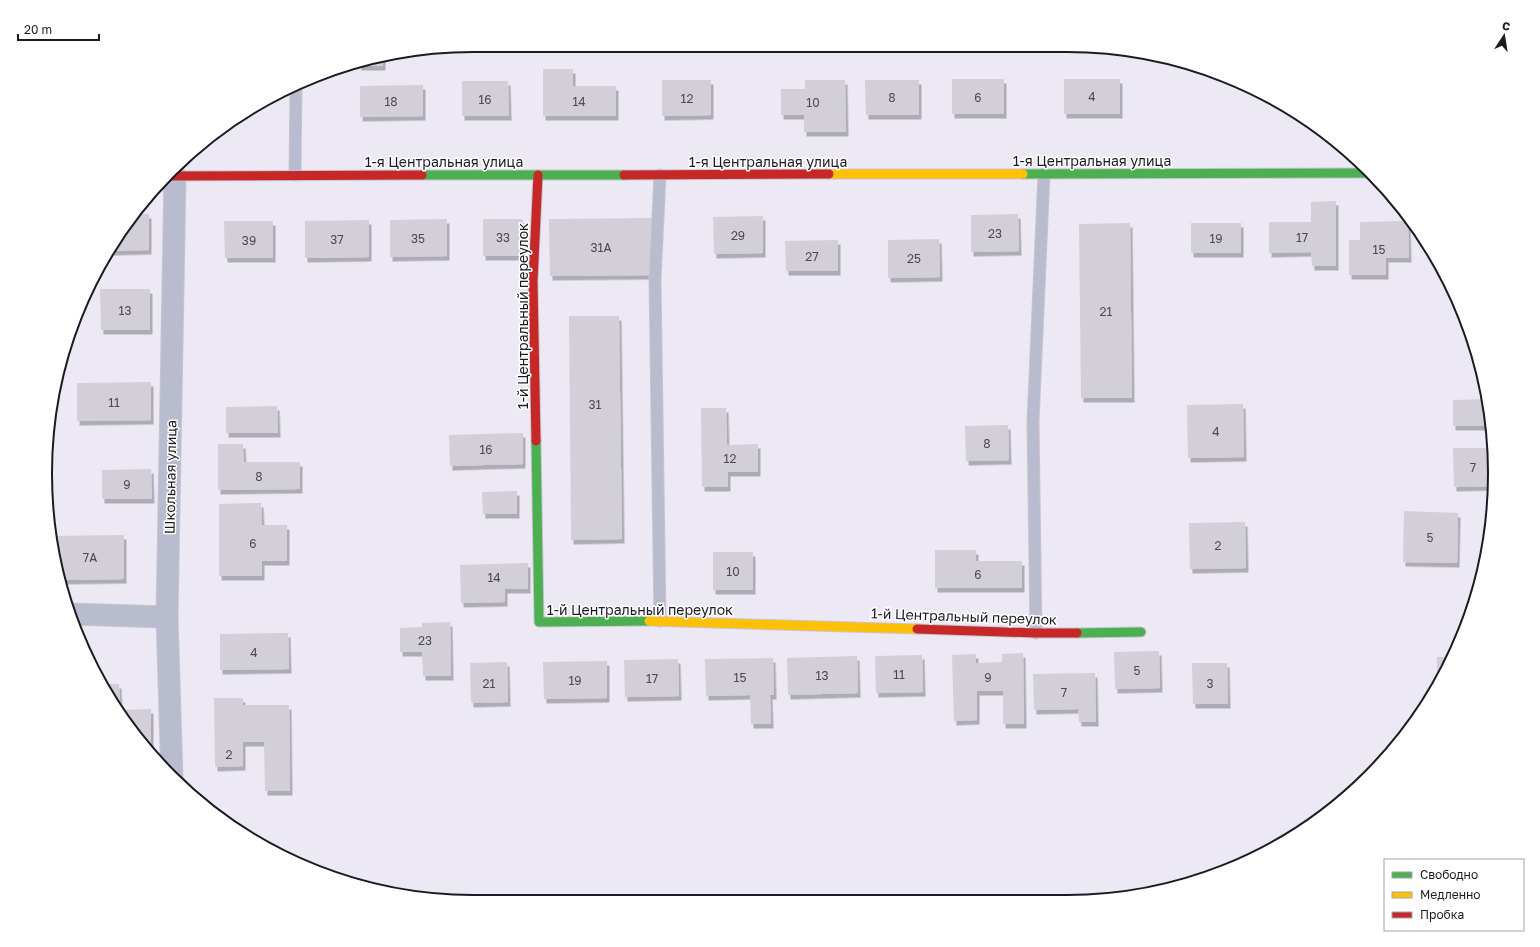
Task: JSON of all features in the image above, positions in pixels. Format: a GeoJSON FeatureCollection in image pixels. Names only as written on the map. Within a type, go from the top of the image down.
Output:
{"type":"FeatureCollection","features":[{"type":"Feature","properties":{"kind":"street","name":"1-я Центральная улица"},"geometry":{"type":"LineString","coordinates":[[174,176],[1363,173]]}},
{"type":"Feature","properties":{"kind":"street","name":"1-й Центральный переулок"},"geometry":{"type":"LineString","coordinates":[[538,175],[533,281],[538,622],[660,621],[1036,633],[1141,632]]}},
{"type":"Feature","properties":{"kind":"street","name":"Школьная улица"},"geometry":{"type":"LineString","coordinates":[[171,180],[167,617],[172,768]]}},
{"type":"Feature","properties":{"kind":"street"},"geometry":{"type":"LineString","coordinates":[[76,614],[167,617]]}},
{"type":"Feature","properties":{"kind":"lane"},"geometry":{"type":"LineString","coordinates":[[295,175],[296,91]]}},
{"type":"Feature","properties":{"kind":"lane"},"geometry":{"type":"LineString","coordinates":[[1036,633],[1033,422],[1044,174]]}},
{"type":"Feature","properties":{"kind":"lane"},"geometry":{"type":"LineString","coordinates":[[660,175],[655,279],[660,621]]}},
{"type":"Feature","properties":{"kind":"building"},"geometry":{"type":"Polygon","coordinates":[[[383,62],[383,66],[364,66],[383,62]]]}},
{"type":"Feature","properties":{"kind":"building"},"geometry":{"type":"Polygon","coordinates":[[[543,69],[573,69],[573,86],[616,86],[616,116],[543,116],[543,69]]]}},
{"type":"Feature","properties":{"kind":"building"},"geometry":{"type":"Polygon","coordinates":[[[952,79],[1004,79],[1004,114],[952,114],[952,79]]]}},
{"type":"Feature","properties":{"kind":"building"},"geometry":{"type":"Polygon","coordinates":[[[1064,79],[1120,79],[1120,114],[1064,114],[1064,79]]]}},
{"type":"Feature","properties":{"kind":"building"},"geometry":{"type":"Polygon","coordinates":[[[662,80],[711,80],[711,115],[662,116],[662,80]]]}},
{"type":"Feature","properties":{"kind":"building"},"geometry":{"type":"Polygon","coordinates":[[[805,80],[845,80],[846,132],[804,132],[804,115],[781,115],[781,89],[805,89],[805,80]]]}},
{"type":"Feature","properties":{"kind":"building"},"geometry":{"type":"Polygon","coordinates":[[[865,80],[919,80],[919,115],[866,115],[865,80]]]}},
{"type":"Feature","properties":{"kind":"building"},"geometry":{"type":"Polygon","coordinates":[[[462,81],[508,81],[509,116],[462,116],[462,81]]]}},
{"type":"Feature","properties":{"kind":"building"},"geometry":{"type":"Polygon","coordinates":[[[423,85],[423,116],[360,117],[360,86],[423,85]]]}},
{"type":"Feature","properties":{"kind":"building"},"geometry":{"type":"Polygon","coordinates":[[[1336,201],[1336,266],[1312,266],[1311,252],[1269,253],[1269,222],[1311,222],[1311,202],[1336,201]]]}},
{"type":"Feature","properties":{"kind":"building"},"geometry":{"type":"Polygon","coordinates":[[[142,214],[149,214],[149,250],[116,251],[142,214]]]}},
{"type":"Feature","properties":{"kind":"building"},"geometry":{"type":"Polygon","coordinates":[[[1018,214],[1019,251],[971,252],[971,215],[1018,214]]]}},
{"type":"Feature","properties":{"kind":"building"},"geometry":{"type":"Polygon","coordinates":[[[763,216],[763,253],[714,254],[713,217],[763,216]]]}},
{"type":"Feature","properties":{"kind":"building"},"geometry":{"type":"Polygon","coordinates":[[[652,218],[652,275],[550,276],[549,219],[652,218]]]}},
{"type":"Feature","properties":{"kind":"building"},"geometry":{"type":"Polygon","coordinates":[[[447,219],[447,256],[390,257],[390,220],[447,219]]]}},
{"type":"Feature","properties":{"kind":"building"},"geometry":{"type":"Polygon","coordinates":[[[483,219],[523,219],[523,256],[483,256],[483,219]]]}},
{"type":"Feature","properties":{"kind":"building"},"geometry":{"type":"Polygon","coordinates":[[[369,220],[369,257],[305,258],[305,221],[369,220]]]}},
{"type":"Feature","properties":{"kind":"building"},"geometry":{"type":"Polygon","coordinates":[[[224,221],[273,221],[273,258],[225,258],[224,221]]]}},
{"type":"Feature","properties":{"kind":"building"},"geometry":{"type":"Polygon","coordinates":[[[1404,221],[1408,227],[1409,258],[1386,258],[1386,275],[1349,275],[1349,240],[1360,240],[1360,222],[1404,221]]]}},
{"type":"Feature","properties":{"kind":"building"},"geometry":{"type":"Polygon","coordinates":[[[1130,223],[1132,398],[1081,398],[1079,224],[1130,223]]]}},
{"type":"Feature","properties":{"kind":"building"},"geometry":{"type":"Polygon","coordinates":[[[1191,223],[1241,223],[1241,253],[1191,253],[1191,223]]]}},
{"type":"Feature","properties":{"kind":"building"},"geometry":{"type":"Polygon","coordinates":[[[939,239],[940,277],[888,278],[888,240],[939,239]]]}},
{"type":"Feature","properties":{"kind":"building"},"geometry":{"type":"Polygon","coordinates":[[[838,240],[838,271],[786,271],[785,241],[838,240]]]}},
{"type":"Feature","properties":{"kind":"building"},"geometry":{"type":"Polygon","coordinates":[[[100,289],[150,289],[150,330],[101,330],[100,289]]]}},
{"type":"Feature","properties":{"kind":"building"},"geometry":{"type":"Polygon","coordinates":[[[569,316],[619,316],[622,539],[571,540],[569,316]]]}},
{"type":"Feature","properties":{"kind":"building"},"geometry":{"type":"Polygon","coordinates":[[[151,382],[151,420],[77,421],[77,383],[151,382]]]}},
{"type":"Feature","properties":{"kind":"building"},"geometry":{"type":"Polygon","coordinates":[[[1481,399],[1485,426],[1453,426],[1453,400],[1481,399]]]}},
{"type":"Feature","properties":{"kind":"building"},"geometry":{"type":"Polygon","coordinates":[[[1243,404],[1244,457],[1188,458],[1187,405],[1243,404]]]}},
{"type":"Feature","properties":{"kind":"building"},"geometry":{"type":"Polygon","coordinates":[[[277,406],[278,433],[226,433],[226,407],[277,406]]]}},
{"type":"Feature","properties":{"kind":"building"},"geometry":{"type":"Polygon","coordinates":[[[701,408],[726,408],[727,445],[758,444],[758,472],[728,472],[728,487],[702,487],[701,408]]]}},
{"type":"Feature","properties":{"kind":"building"},"geometry":{"type":"Polygon","coordinates":[[[1008,425],[1009,460],[966,461],[965,426],[1008,425]]]}},
{"type":"Feature","properties":{"kind":"building"},"geometry":{"type":"Polygon","coordinates":[[[523,433],[523,464],[450,466],[449,435],[523,433]]]}},
{"type":"Feature","properties":{"kind":"building"},"geometry":{"type":"Polygon","coordinates":[[[218,444],[243,444],[244,462],[300,462],[300,489],[218,490],[218,444]]]}},
{"type":"Feature","properties":{"kind":"building"},"geometry":{"type":"Polygon","coordinates":[[[1453,448],[1487,448],[1488,486],[1454,487],[1453,448]]]}},
{"type":"Feature","properties":{"kind":"building"},"geometry":{"type":"Polygon","coordinates":[[[151,469],[152,499],[102,499],[102,470],[151,469]]]}},
{"type":"Feature","properties":{"kind":"building"},"geometry":{"type":"Polygon","coordinates":[[[517,491],[517,514],[483,514],[482,492],[517,491]]]}},
{"type":"Feature","properties":{"kind":"building"},"geometry":{"type":"Polygon","coordinates":[[[261,503],[262,525],[287,525],[287,561],[262,561],[262,576],[219,576],[219,504],[261,503]]]}},
{"type":"Feature","properties":{"kind":"building"},"geometry":{"type":"Polygon","coordinates":[[[1404,511],[1458,513],[1457,563],[1403,562],[1404,511]]]}},
{"type":"Feature","properties":{"kind":"building"},"geometry":{"type":"Polygon","coordinates":[[[1245,522],[1246,568],[1190,569],[1189,523],[1245,522]]]}},
{"type":"Feature","properties":{"kind":"building"},"geometry":{"type":"Polygon","coordinates":[[[124,535],[124,579],[65,580],[57,536],[124,535]]]}},
{"type":"Feature","properties":{"kind":"building"},"geometry":{"type":"Polygon","coordinates":[[[935,550],[976,550],[976,561],[1022,561],[1022,588],[935,588],[935,550]]]}},
{"type":"Feature","properties":{"kind":"building"},"geometry":{"type":"Polygon","coordinates":[[[713,552],[753,552],[753,590],[713,590],[713,552]]]}},
{"type":"Feature","properties":{"kind":"building"},"geometry":{"type":"Polygon","coordinates":[[[528,563],[528,589],[505,589],[505,602],[461,603],[460,565],[528,563]]]}},
{"type":"Feature","properties":{"kind":"building"},"geometry":{"type":"Polygon","coordinates":[[[450,622],[451,676],[423,676],[422,652],[400,652],[400,628],[422,627],[422,623],[450,622]]]}},
{"type":"Feature","properties":{"kind":"building"},"geometry":{"type":"Polygon","coordinates":[[[288,633],[289,669],[220,670],[220,634],[288,633]]]}},
{"type":"Feature","properties":{"kind":"building"},"geometry":{"type":"Polygon","coordinates":[[[1159,651],[1160,688],[1115,689],[1114,652],[1159,651]]]}},
{"type":"Feature","properties":{"kind":"building"},"geometry":{"type":"Polygon","coordinates":[[[1023,653],[1024,724],[1003,724],[1003,691],[977,691],[977,720],[954,721],[952,655],[976,654],[976,663],[1002,662],[1002,654],[1023,653]]]}},
{"type":"Feature","properties":{"kind":"building"},"geometry":{"type":"Polygon","coordinates":[[[922,655],[923,692],[876,693],[875,656],[922,655]]]}},
{"type":"Feature","properties":{"kind":"building"},"geometry":{"type":"Polygon","coordinates":[[[857,656],[858,693],[788,695],[787,658],[857,656]]]}},
{"type":"Feature","properties":{"kind":"building"},"geometry":{"type":"Polygon","coordinates":[[[1437,657],[1446,657],[1445,660],[1437,675],[1437,657]]]}},
{"type":"Feature","properties":{"kind":"building"},"geometry":{"type":"Polygon","coordinates":[[[773,658],[774,695],[770,695],[771,724],[751,724],[750,695],[706,696],[705,659],[773,658]]]}},
{"type":"Feature","properties":{"kind":"building"},"geometry":{"type":"Polygon","coordinates":[[[678,659],[679,696],[625,697],[624,660],[678,659]]]}},
{"type":"Feature","properties":{"kind":"building"},"geometry":{"type":"Polygon","coordinates":[[[607,661],[607,698],[544,699],[543,662],[607,661]]]}},
{"type":"Feature","properties":{"kind":"building"},"geometry":{"type":"Polygon","coordinates":[[[507,662],[508,702],[471,703],[470,663],[507,662]]]}},
{"type":"Feature","properties":{"kind":"building"},"geometry":{"type":"Polygon","coordinates":[[[1192,663],[1227,663],[1228,704],[1193,704],[1192,663]]]}},
{"type":"Feature","properties":{"kind":"building"},"geometry":{"type":"Polygon","coordinates":[[[1095,673],[1096,722],[1079,722],[1078,709],[1034,710],[1033,674],[1095,673]]]}},
{"type":"Feature","properties":{"kind":"building"},"geometry":{"type":"Polygon","coordinates":[[[108,684],[119,684],[120,703],[108,684]]]}},
{"type":"Feature","properties":{"kind":"building"},"geometry":{"type":"Polygon","coordinates":[[[214,698],[243,698],[243,705],[289,705],[290,791],[265,791],[264,742],[243,742],[243,766],[215,767],[214,698]]]}},
{"type":"Feature","properties":{"kind":"building"},"geometry":{"type":"Polygon","coordinates":[[[151,709],[151,743],[139,730],[124,710],[151,709]]]}},
{"type":"Feature","properties":{"kind":"traffic: fast"},"geometry":{"type":"LineString","coordinates":[[1023,174],[1363,173]]}},
{"type":"Feature","properties":{"kind":"traffic: fast"},"geometry":{"type":"LineString","coordinates":[[422,175],[624,175]]}},
{"type":"Feature","properties":{"kind":"traffic: fast"},"geometry":{"type":"LineString","coordinates":[[536,441],[539,622],[649,621]]}},
{"type":"Feature","properties":{"kind":"traffic: fast"},"geometry":{"type":"LineString","coordinates":[[1077,633],[1141,632]]}},
{"type":"Feature","properties":{"kind":"traffic: slow"},"geometry":{"type":"LineString","coordinates":[[829,174],[1023,174]]}},
{"type":"Feature","properties":{"kind":"traffic: slow"},"geometry":{"type":"LineString","coordinates":[[649,621],[917,629]]}},
{"type":"Feature","properties":{"kind":"traffic: jam"},"geometry":{"type":"LineString","coordinates":[[624,175],[829,174]]}},
{"type":"Feature","properties":{"kind":"traffic: jam"},"geometry":{"type":"LineString","coordinates":[[174,176],[422,175]]}},
{"type":"Feature","properties":{"kind":"traffic: jam"},"geometry":{"type":"LineString","coordinates":[[536,441],[533,281],[538,175]]}},
{"type":"Feature","properties":{"kind":"traffic: jam"},"geometry":{"type":"LineString","coordinates":[[917,629],[1077,633]]}}]}
